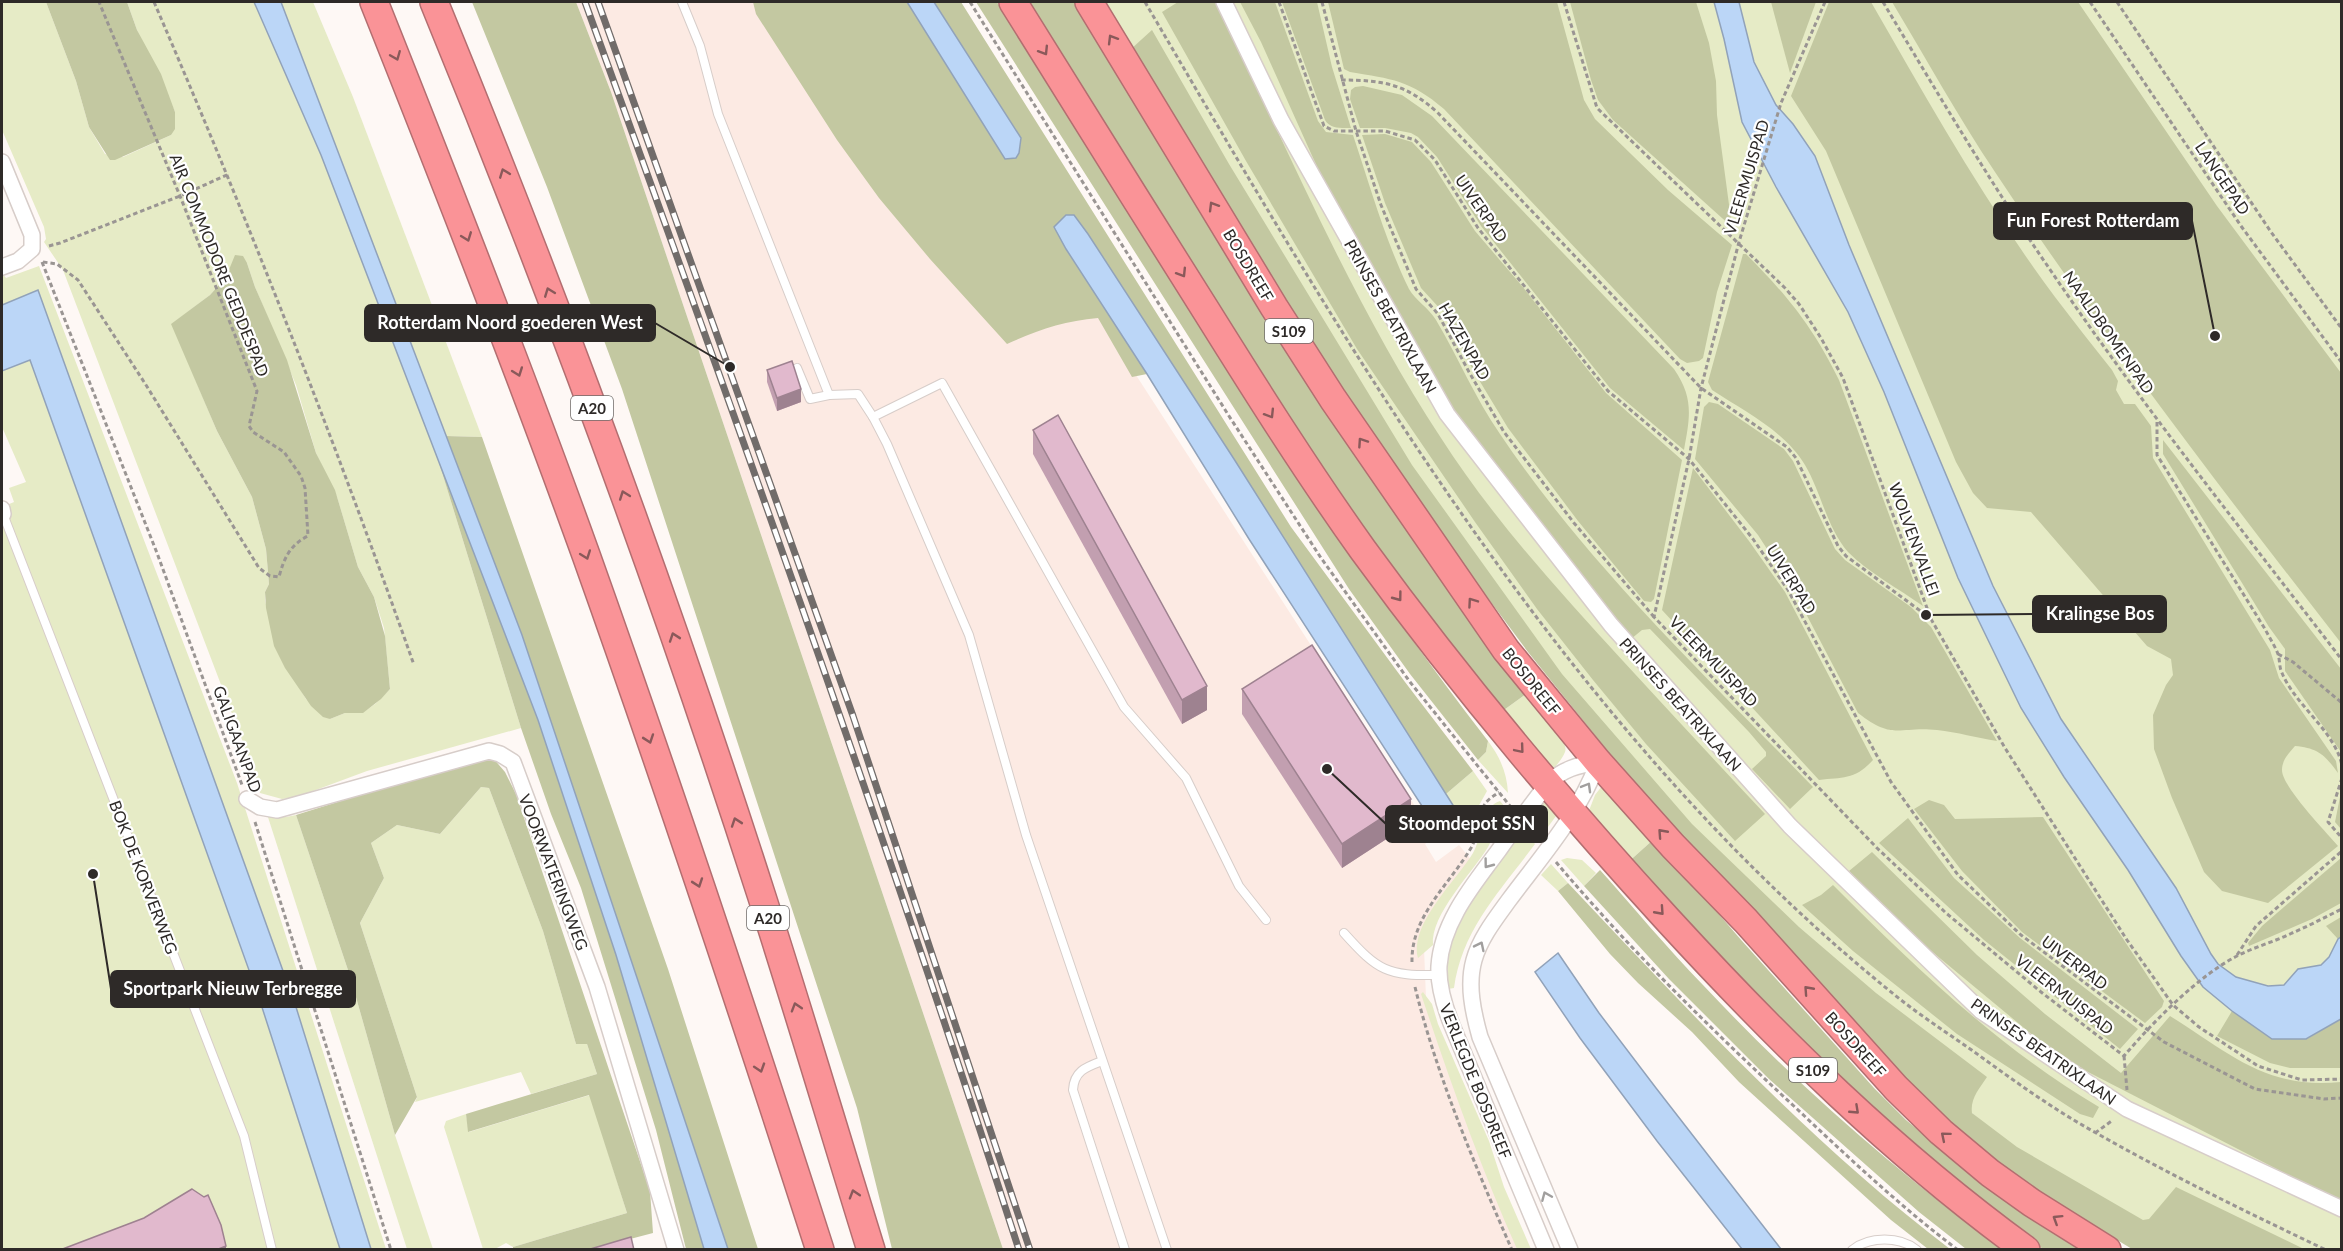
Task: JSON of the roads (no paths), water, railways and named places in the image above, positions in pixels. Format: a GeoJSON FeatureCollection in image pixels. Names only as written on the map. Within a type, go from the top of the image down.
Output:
{"type":"FeatureCollection","features":[{"type":"Feature","properties":{"kind":"highway"},"geometry":{"type":"LineString","coordinates":[[374,2],[483,278],[586,555],[716,935],[820,1250]]}},
{"type":"Feature","properties":{"kind":"highway","name":"A20"},"geometry":{"type":"LineString","coordinates":[[434,2],[529,238],[658,590],[760,892],[871,1250]]}},
{"type":"Feature","properties":{"kind":"highway","name":"S109"},"geometry":{"type":"LineString","coordinates":[[1013,2],[1275,422],[1442,655],[1572,812],[1738,996],[1803,1060],[1906,1155],[2026,1250]]}},
{"type":"Feature","properties":{"kind":"highway","name":"BOSDREEF"},"geometry":{"type":"LineString","coordinates":[[1089,2],[1274,307],[1333,399],[1506,650],[1598,762],[1673,846],[1746,921],[1896,1088],[1941,1132],[2032,1203],[2107,1250]]}},
{"type":"Feature","properties":{"kind":"street","name":"PRINSES BEATRIXLAAN"},"geometry":{"type":"LineString","coordinates":[[1224,2],[1281,120],[1447,414],[1611,625],[1790,826],[1981,1011],[2127,1109],[2342,1209]]}},
{"type":"Feature","properties":{"kind":"street"},"geometry":{"type":"LineString","coordinates":[[2,162],[32,235],[32,249],[18,261],[2,267]]}},
{"type":"Feature","properties":{"kind":"street","name":"VOORWATERINGWEG"},"geometry":{"type":"LineString","coordinates":[[247,799],[260,807],[277,810],[489,751],[500,754],[513,762],[597,987],[676,1250]]}},
{"type":"Feature","properties":{"kind":"street","name":"VERLEGDE BOSDREEF"},"geometry":{"type":"LineString","coordinates":[[1546,1250],[1443,1002],[1439,975],[1441,949],[1457,909],[1520,818],[1548,783],[1568,768],[1598,762],[1591,783],[1494,922],[1477,951],[1471,974],[1472,1003],[1480,1036],[1570,1250]]}},
{"type":"Feature","properties":{"kind":"lane"},"geometry":{"type":"LineString","coordinates":[[682,2],[699,46],[718,114],[829,396]]}},
{"type":"Feature","properties":{"kind":"lane"},"geometry":{"type":"LineString","coordinates":[[797,368],[810,399],[858,394],[873,417],[969,635],[1026,835],[1167,1250]]}},
{"type":"Feature","properties":{"kind":"lane"},"geometry":{"type":"LineString","coordinates":[[873,417],[942,383],[1124,707],[1186,778],[1239,886],[1266,920]]}},
{"type":"Feature","properties":{"kind":"lane","name":"BOK DE KORVERWEG"},"geometry":{"type":"LineString","coordinates":[[2,511],[244,1136],[272,1250]]}},
{"type":"Feature","properties":{"kind":"lane"},"geometry":{"type":"LineString","coordinates":[[1344,933],[1365,957],[1387,972],[1412,976],[1439,975]]}},
{"type":"Feature","properties":{"kind":"lane"},"geometry":{"type":"LineString","coordinates":[[1102,1061],[1079,1071],[1073,1083],[1073,1090],[1125,1250]]}},
{"type":"Feature","properties":{"kind":"lane"},"geometry":{"type":"LineString","coordinates":[[1852,1250],[1860,1243],[1886,1240],[1910,1244],[1917,1250]]}},
{"type":"Feature","properties":{"kind":"water"},"geometry":{"type":"Polygon","coordinates":[[[254,2],[281,2],[522,635],[728,1249],[704,1249],[616,955],[538,720],[321,155],[254,2]]]}},
{"type":"Feature","properties":{"kind":"water"},"geometry":{"type":"Polygon","coordinates":[[[907,2],[934,2],[1021,138],[1016,158],[1005,159],[907,2]]]}},
{"type":"Feature","properties":{"kind":"water"},"geometry":{"type":"Polygon","coordinates":[[[1714,2],[1739,2],[1754,62],[1776,105],[1793,124],[1815,156],[1849,245],[1993,586],[2061,719],[2176,888],[2218,964],[2236,977],[2268,986],[2284,985],[2298,969],[2321,965],[2329,957],[2341,937],[2341,1019],[2306,1039],[2272,1039],[2203,987],[2021,708],[1958,578],[1884,392],[1848,312],[1776,187],[1742,122],[1714,2]]]}},
{"type":"Feature","properties":{"kind":"water"},"geometry":{"type":"Polygon","coordinates":[[[1066,215],[1074,215],[1088,234],[1234,459],[1463,821],[1444,840],[1249,539],[1066,249],[1054,227],[1066,215]]]}},
{"type":"Feature","properties":{"kind":"water"},"geometry":{"type":"Polygon","coordinates":[[[38,290],[296,1007],[371,1249],[340,1249],[259,998],[30,360],[2,371],[2,305],[38,290]]]}},
{"type":"Feature","properties":{"kind":"water"},"geometry":{"type":"Polygon","coordinates":[[[1558,953],[1599,1013],[1781,1249],[1742,1249],[1657,1141],[1580,1038],[1535,972],[1558,953]]]}},
{"type":"Feature","properties":{"kind":"railway"},"geometry":{"type":"LineString","coordinates":[[585,2],[753,468],[862,780],[1019,1250]]}},
{"type":"Feature","properties":{"kind":"railway"},"geometry":{"type":"LineString","coordinates":[[598,2],[853,716],[1030,1250]]}},
{"type":"Feature","properties":{"kind":"place","name":"Fun Forest Rotterdam"},"geometry":{"type":"Point","coordinates":[2215,336]}},
{"type":"Feature","properties":{"kind":"place","name":"Rotterdam Noord goederen West"},"geometry":{"type":"Point","coordinates":[730,367]}},
{"type":"Feature","properties":{"kind":"place","name":"Kralingse Bos"},"geometry":{"type":"Point","coordinates":[1926,615]}},
{"type":"Feature","properties":{"kind":"place","name":"Stoomdepot SSN"},"geometry":{"type":"Point","coordinates":[1327,769]}},
{"type":"Feature","properties":{"kind":"place","name":"Sportpark Nieuw Terbregge"},"geometry":{"type":"Point","coordinates":[93,874]}}]}
